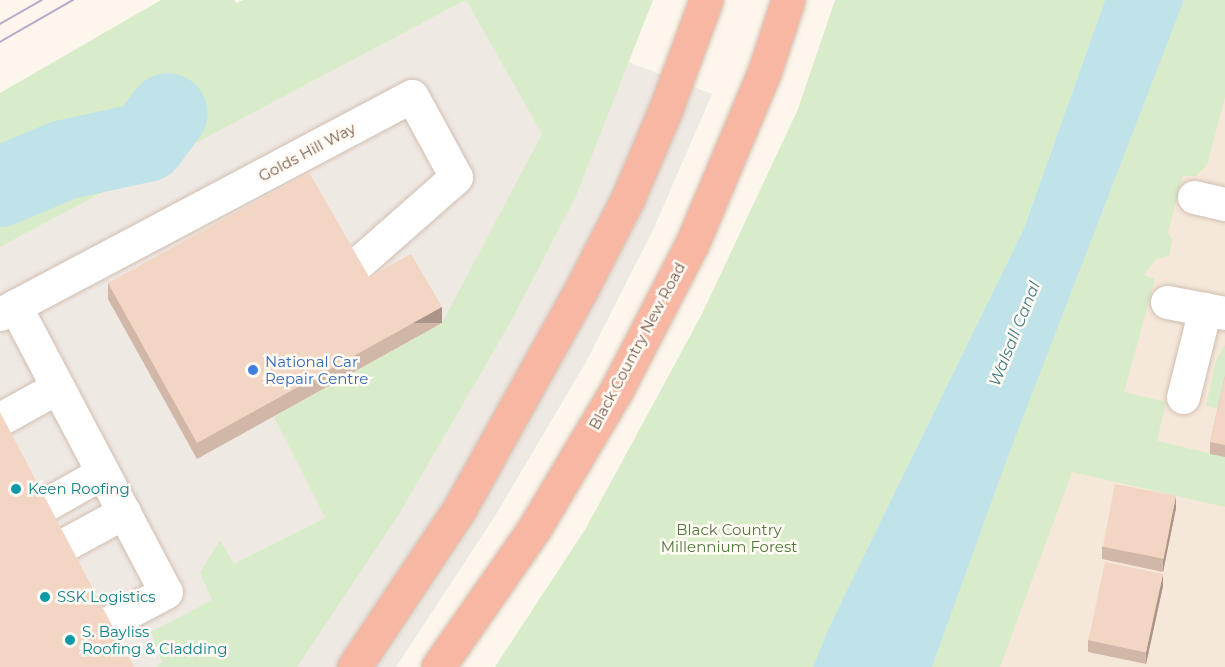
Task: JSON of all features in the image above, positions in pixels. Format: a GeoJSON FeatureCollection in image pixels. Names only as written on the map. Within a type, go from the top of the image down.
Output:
{"type":"FeatureCollection","features":[{"type":"Feature","properties":{"kind":"highway"},"geometry":{"type":"LineString","coordinates":[[354,667],[460,508],[581,290],[628,198],[665,111],[706,0]]}},
{"type":"Feature","properties":{"kind":"highway","name":"Black Country New Road"},"geometry":{"type":"LineString","coordinates":[[438,667],[534,529],[616,389],[692,244],[764,73],[788,0]]}},
{"type":"Feature","properties":{"kind":"street","name":"Golds Hill Way"},"geometry":{"type":"LineString","coordinates":[[8,310],[412,96],[456,177],[354,267]]}},
{"type":"Feature","properties":{"kind":"street"},"geometry":{"type":"LineString","coordinates":[[1167,302],[1215,311],[1184,397]]}},
{"type":"Feature","properties":{"kind":"street"},"geometry":{"type":"LineString","coordinates":[[8,310],[58,387],[166,592],[104,625]]}},
{"type":"Feature","properties":{"kind":"street"},"geometry":{"type":"LineString","coordinates":[[0,419],[58,387]]}},
{"type":"Feature","properties":{"kind":"street"},"geometry":{"type":"LineString","coordinates":[[42,507],[104,472]]}},
{"type":"Feature","properties":{"kind":"street"},"geometry":{"type":"LineString","coordinates":[[62,546],[124,512]]}},
{"type":"Feature","properties":{"kind":"shaded area"},"geometry":{"type":"Polygon","coordinates":[[[466,0],[712,94],[654,228],[586,362],[495,516],[396,667],[0,667],[0,247],[466,0]]]}},
{"type":"Feature","properties":{"kind":"shaded area"},"geometry":{"type":"Polygon","coordinates":[[[1148,0],[1225,0],[1225,667],[881,667],[1148,0]]]}},
{"type":"Feature","properties":{"kind":"green space"},"geometry":{"type":"Polygon","coordinates":[[[161,0],[234,0],[237,3],[243,0],[466,0],[0,247],[0,93],[161,0]]]}},
{"type":"Feature","properties":{"kind":"green space"},"geometry":{"type":"Polygon","coordinates":[[[466,0],[653,0],[576,196],[510,323],[399,514],[297,667],[156,667],[162,662],[151,632],[212,600],[200,573],[220,540],[234,564],[325,518],[274,417],[442,323],[542,134],[466,0]]]}},
{"type":"Feature","properties":{"kind":"green space","name":"Black Country Millennium Forest"},"geometry":{"type":"Polygon","coordinates":[[[835,0],[1105,0],[1024,228],[828,629],[813,667],[495,667],[586,528],[702,314],[798,109],[835,0]]]}},
{"type":"Feature","properties":{"kind":"green space"},"geometry":{"type":"Polygon","coordinates":[[[1184,0],[1225,0],[1225,97],[1207,165],[1196,176],[1183,176],[1168,232],[1172,240],[1169,256],[1156,259],[1144,275],[1155,279],[1124,392],[1166,402],[1157,441],[1225,457],[1225,507],[1072,472],[1000,667],[932,667],[1007,459],[1184,0]]]}},
{"type":"Feature","properties":{"kind":"green space"},"geometry":{"type":"Polygon","coordinates":[[[1225,345],[1225,388],[1220,409],[1206,406],[1216,360],[1225,345]]]}},
{"type":"Feature","properties":{"kind":"water","name":"Walsall Canal"},"geometry":{"type":"Polygon","coordinates":[[[1105,0],[1184,0],[1007,459],[932,667],[813,667],[828,629],[1024,228],[1105,0]]]}},
{"type":"Feature","properties":{"kind":"building","name":"National Car Repair Centre"},"geometry":{"type":"Polygon","coordinates":[[[309,172],[369,277],[411,254],[442,307],[197,443],[108,283],[309,172]]]}},
{"type":"Feature","properties":{"kind":"building"},"geometry":{"type":"Polygon","coordinates":[[[1225,376],[1225,445],[1210,442],[1225,376]]]}},
{"type":"Feature","properties":{"kind":"building"},"geometry":{"type":"Polygon","coordinates":[[[0,412],[134,667],[0,667],[0,412]]]}},
{"type":"Feature","properties":{"kind":"building"},"geometry":{"type":"Polygon","coordinates":[[[1115,484],[1176,496],[1164,559],[1103,547],[1115,484]]]}},
{"type":"Feature","properties":{"kind":"building"},"geometry":{"type":"Polygon","coordinates":[[[1105,562],[1163,574],[1146,653],[1088,640],[1105,562]]]}},
{"type":"Feature","properties":{"kind":"waterway"},"geometry":{"type":"LineString","coordinates":[[0,187],[64,160],[146,142],[168,113]]}},
{"type":"Feature","properties":{"kind":"tram line"},"geometry":{"type":"LineString","coordinates":[[0,24],[42,0]]}},
{"type":"Feature","properties":{"kind":"tram line"},"geometry":{"type":"LineString","coordinates":[[0,42],[73,0]]}},
{"type":"Feature","properties":{"kind":"place","name":"National Car Repair Centre"},"geometry":{"type":"Point","coordinates":[253,370]}},
{"type":"Feature","properties":{"kind":"place","name":"Keen Roofing"},"geometry":{"type":"Point","coordinates":[16,489]}},
{"type":"Feature","properties":{"kind":"place","name":"SSK Logistics"},"geometry":{"type":"Point","coordinates":[45,597]}},
{"type":"Feature","properties":{"kind":"place","name":"S. Bayliss Roofing & Cladding"},"geometry":{"type":"Point","coordinates":[70,640]}}]}
